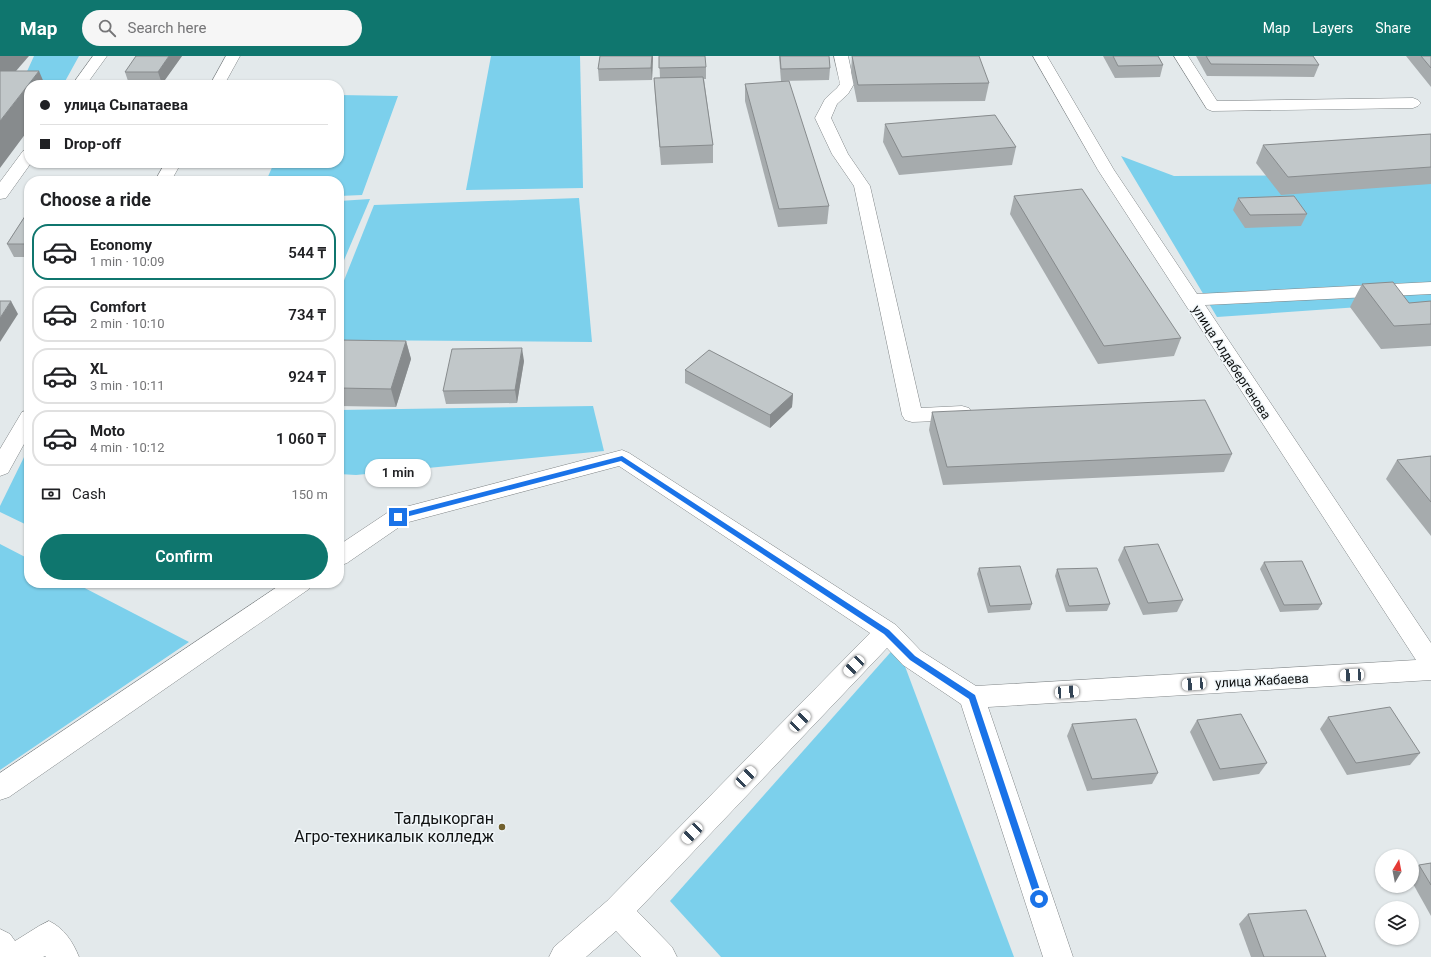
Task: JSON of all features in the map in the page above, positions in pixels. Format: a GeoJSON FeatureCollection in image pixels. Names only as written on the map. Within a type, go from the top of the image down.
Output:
{"type":"FeatureCollection","features":[{"type":"Feature","properties":{"kind":"street"},"geometry":{"type":"LineString","coordinates":[[83,80],[100,56]]}},
{"type":"Feature","properties":{"kind":"street"},"geometry":{"type":"LineString","coordinates":[[220,80],[233,56]]}},
{"type":"Feature","properties":{"kind":"street"},"geometry":{"type":"LineString","coordinates":[[842,56],[847,84],[843,91],[830,102],[823,118],[832,140],[845,164],[862,186],[912,415],[976,412]]}},
{"type":"Feature","properties":{"kind":"street","name":"улица Алдабергенова"},"geometry":{"type":"LineString","coordinates":[[1040,56],[1106,170],[1431,663]]}},
{"type":"Feature","properties":{"kind":"street"},"geometry":{"type":"LineString","coordinates":[[1181,56],[1212,106],[1413,103]]}},
{"type":"Feature","properties":{"kind":"street"},"geometry":{"type":"LineString","coordinates":[[0,194],[24,161]]}},
{"type":"Feature","properties":{"kind":"street"},"geometry":{"type":"LineString","coordinates":[[1192,300],[1431,288]]}},
{"type":"Feature","properties":{"kind":"street"},"geometry":{"type":"LineString","coordinates":[[0,468],[24,426]]}},
{"type":"Feature","properties":{"kind":"street"},"geometry":{"type":"LineString","coordinates":[[344,554],[398,517],[622,458],[887,632],[912,658],[972,697],[1058,957]]}},
{"type":"Feature","properties":{"kind":"street"},"geometry":{"type":"LineString","coordinates":[[0,788],[294,588]]}},
{"type":"Feature","properties":{"kind":"street"},"geometry":{"type":"LineString","coordinates":[[564,957],[617,911],[887,632]]}},
{"type":"Feature","properties":{"kind":"street","name":"улица Жабаева"},"geometry":{"type":"LineString","coordinates":[[972,697],[1431,670]]}},
{"type":"Feature","properties":{"kind":"street"},"geometry":{"type":"LineString","coordinates":[[617,911],[662,957]]}},
{"type":"Feature","properties":{"kind":"street"},"geometry":{"type":"LineString","coordinates":[[17,957],[49,936],[64,957]]}},
{"type":"Feature","properties":{"kind":"street"},"geometry":{"type":"LineString","coordinates":[[0,944],[8,957]]}},
{"type":"Feature","properties":{"kind":"shaded area"},"geometry":{"type":"Polygon","coordinates":[[[34,56],[79,56],[66,80],[24,80],[24,87],[19,89],[34,56]]]}},
{"type":"Feature","properties":{"kind":"shaded area"},"geometry":{"type":"Polygon","coordinates":[[[491,56],[580,56],[583,188],[466,190],[491,56]]]}},
{"type":"Feature","properties":{"kind":"shaded area"},"geometry":{"type":"Polygon","coordinates":[[[344,95],[398,96],[362,195],[344,196],[344,176],[268,176],[272,168],[344,168],[344,95]]]}},
{"type":"Feature","properties":{"kind":"shaded area"},"geometry":{"type":"Polygon","coordinates":[[[1121,156],[1174,176],[1431,175],[1431,302],[1217,317],[1121,156]]]}},
{"type":"Feature","properties":{"kind":"shaded area"},"geometry":{"type":"Polygon","coordinates":[[[579,198],[592,342],[344,340],[344,280],[374,205],[579,198]]]}},
{"type":"Feature","properties":{"kind":"shaded area"},"geometry":{"type":"Polygon","coordinates":[[[370,199],[344,260],[344,201],[370,199]]]}},
{"type":"Feature","properties":{"kind":"shaded area"},"geometry":{"type":"Polygon","coordinates":[[[593,406],[604,451],[356,475],[344,474],[344,410],[593,406]]]}},
{"type":"Feature","properties":{"kind":"shaded area"},"geometry":{"type":"Polygon","coordinates":[[[24,457],[24,524],[0,512],[0,506],[24,457]]]}},
{"type":"Feature","properties":{"kind":"shaded area"},"geometry":{"type":"Polygon","coordinates":[[[0,544],[24,556],[24,588],[85,588],[189,642],[0,770],[0,544]]]}},
{"type":"Feature","properties":{"kind":"shaded area"},"geometry":{"type":"Polygon","coordinates":[[[897,645],[1014,957],[721,957],[670,901],[897,645]]]}},
{"type":"Feature","properties":{"kind":"building"},"geometry":{"type":"Polygon","coordinates":[[[136,56],[169,56],[158,72],[125,72],[136,56]]]}},
{"type":"Feature","properties":{"kind":"building"},"geometry":{"type":"Polygon","coordinates":[[[600,56],[652,56],[651,68],[598,69],[600,56]]]}},
{"type":"Feature","properties":{"kind":"building"},"geometry":{"type":"Polygon","coordinates":[[[659,56],[705,56],[706,67],[659,68],[659,56]]]}},
{"type":"Feature","properties":{"kind":"building"},"geometry":{"type":"Polygon","coordinates":[[[780,56],[829,56],[830,68],[781,69],[780,56]]]}},
{"type":"Feature","properties":{"kind":"building"},"geometry":{"type":"Polygon","coordinates":[[[852,56],[979,56],[989,83],[858,85],[852,56]]]}},
{"type":"Feature","properties":{"kind":"building"},"geometry":{"type":"Polygon","coordinates":[[[1113,56],[1158,56],[1163,65],[1118,66],[1113,56]]]}},
{"type":"Feature","properties":{"kind":"building"},"geometry":{"type":"Polygon","coordinates":[[[1206,56],[1313,56],[1319,65],[1211,64],[1206,56]]]}},
{"type":"Feature","properties":{"kind":"building"},"geometry":{"type":"Polygon","coordinates":[[[1421,56],[1431,56],[1431,68],[1421,56]]]}},
{"type":"Feature","properties":{"kind":"building"},"geometry":{"type":"Polygon","coordinates":[[[0,71],[39,71],[32,80],[24,80],[24,90],[0,121],[0,71]]]}},
{"type":"Feature","properties":{"kind":"building"},"geometry":{"type":"Polygon","coordinates":[[[703,77],[713,145],[660,147],[654,78],[703,77]]]}},
{"type":"Feature","properties":{"kind":"building"},"geometry":{"type":"Polygon","coordinates":[[[789,81],[829,206],[779,209],[745,84],[789,81]]]}},
{"type":"Feature","properties":{"kind":"building"},"geometry":{"type":"Polygon","coordinates":[[[995,115],[1016,147],[902,157],[885,124],[995,115]]]}},
{"type":"Feature","properties":{"kind":"building"},"geometry":{"type":"Polygon","coordinates":[[[1431,134],[1431,167],[1288,177],[1263,145],[1431,134]]]}},
{"type":"Feature","properties":{"kind":"building"},"geometry":{"type":"Polygon","coordinates":[[[1082,189],[1181,338],[1104,346],[1014,196],[1082,189]]]}},
{"type":"Feature","properties":{"kind":"building"},"geometry":{"type":"Polygon","coordinates":[[[1294,196],[1307,214],[1250,215],[1238,198],[1294,196]]]}},
{"type":"Feature","properties":{"kind":"building"},"geometry":{"type":"Polygon","coordinates":[[[24,218],[24,244],[7,244],[24,218]]]}},
{"type":"Feature","properties":{"kind":"building"},"geometry":{"type":"Polygon","coordinates":[[[1393,282],[1409,303],[1431,301],[1431,324],[1394,326],[1362,284],[1393,282]]]}},
{"type":"Feature","properties":{"kind":"building"},"geometry":{"type":"Polygon","coordinates":[[[0,301],[11,301],[0,318],[0,301]]]}},
{"type":"Feature","properties":{"kind":"building"},"geometry":{"type":"Polygon","coordinates":[[[344,340],[406,341],[391,389],[344,388],[344,340]]]}},
{"type":"Feature","properties":{"kind":"building"},"geometry":{"type":"Polygon","coordinates":[[[522,348],[515,390],[443,391],[452,349],[522,348]]]}},
{"type":"Feature","properties":{"kind":"building"},"geometry":{"type":"Polygon","coordinates":[[[709,350],[793,394],[770,415],[685,370],[709,350]]]}},
{"type":"Feature","properties":{"kind":"building"},"geometry":{"type":"Polygon","coordinates":[[[1205,400],[1232,454],[947,467],[932,412],[1205,400]]]}},
{"type":"Feature","properties":{"kind":"building"},"geometry":{"type":"Polygon","coordinates":[[[1431,456],[1431,502],[1397,460],[1431,456]]]}},
{"type":"Feature","properties":{"kind":"building"},"geometry":{"type":"Polygon","coordinates":[[[1158,544],[1183,600],[1148,603],[1124,547],[1158,544]]]}},
{"type":"Feature","properties":{"kind":"building"},"geometry":{"type":"Polygon","coordinates":[[[1302,561],[1322,604],[1284,605],[1264,562],[1302,561]]]}},
{"type":"Feature","properties":{"kind":"building"},"geometry":{"type":"Polygon","coordinates":[[[1020,566],[1032,604],[990,606],[979,568],[1020,566]]]}},
{"type":"Feature","properties":{"kind":"building"},"geometry":{"type":"Polygon","coordinates":[[[1097,568],[1110,604],[1069,606],[1057,569],[1097,568]]]}},
{"type":"Feature","properties":{"kind":"building"},"geometry":{"type":"Polygon","coordinates":[[[1390,707],[1420,753],[1356,763],[1328,717],[1390,707]]]}},
{"type":"Feature","properties":{"kind":"building"},"geometry":{"type":"Polygon","coordinates":[[[1241,714],[1267,763],[1220,769],[1197,720],[1241,714]]]}},
{"type":"Feature","properties":{"kind":"building"},"geometry":{"type":"Polygon","coordinates":[[[1136,719],[1158,773],[1092,779],[1072,724],[1136,719]]]}},
{"type":"Feature","properties":{"kind":"building"},"geometry":{"type":"Polygon","coordinates":[[[1431,863],[1431,885],[1419,865],[1431,863]]]}},
{"type":"Feature","properties":{"kind":"building"},"geometry":{"type":"Polygon","coordinates":[[[1306,910],[1326,957],[1264,957],[1248,914],[1306,910]]]}},
{"type":"Feature","properties":{"kind":"place","name":"Талдыкорган Агро-техникалык колледж"},"geometry":{"type":"Point","coordinates":[502,827]}},
{"type":"Feature","properties":{"kind":"route"},"geometry":{"type":"LineString","coordinates":[[398,517],[622,458],[887,632],[912,658],[972,697],[1039,899]]}}]}
